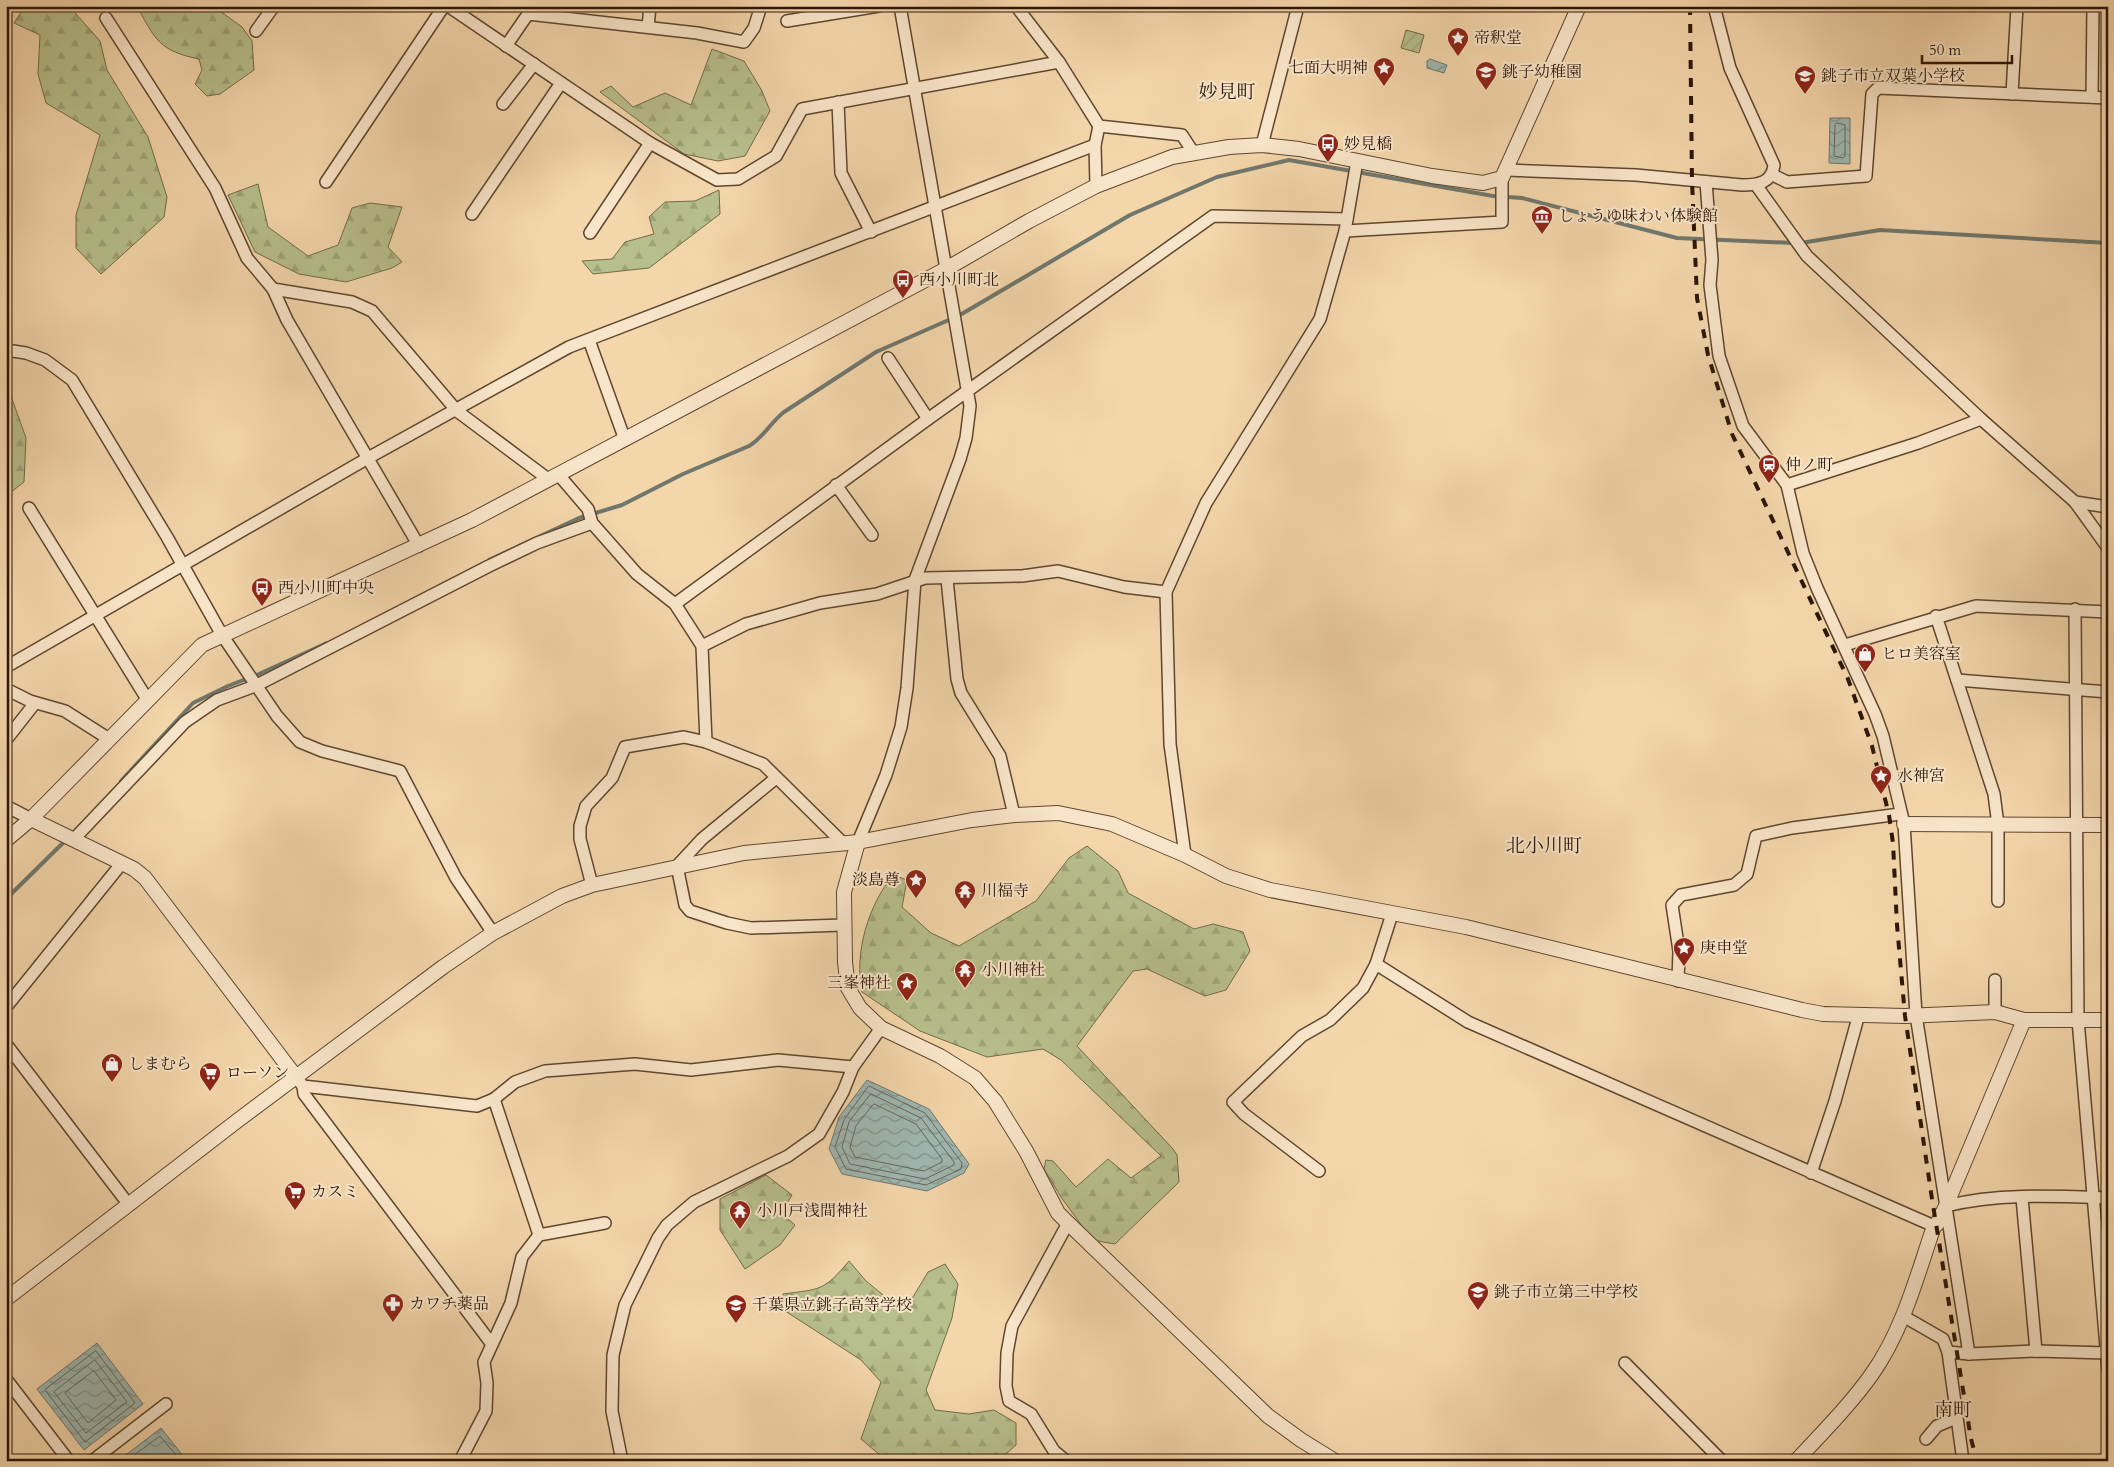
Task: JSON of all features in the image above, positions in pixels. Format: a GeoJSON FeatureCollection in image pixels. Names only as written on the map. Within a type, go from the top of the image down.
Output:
{"type":"FeatureCollection","features":[{"type":"Feature","properties":{"kind":"street"},"geometry":{"type":"LineString","coordinates":[[256,31],[274,6]]}},
{"type":"Feature","properties":{"kind":"street"},"geometry":{"type":"LineString","coordinates":[[326,182],[444,6]]}},
{"type":"Feature","properties":{"kind":"street"},"geometry":{"type":"LineString","coordinates":[[448,6],[650,143],[717,180],[738,178],[776,156],[802,109],[1059,62]]}},
{"type":"Feature","properties":{"kind":"street"},"geometry":{"type":"LineString","coordinates":[[648,27],[650,6]]}},
{"type":"Feature","properties":{"kind":"street"},"geometry":{"type":"LineString","coordinates":[[506,46],[531,10],[697,33],[744,42],[754,28],[761,6]]}},
{"type":"Feature","properties":{"kind":"street"},"geometry":{"type":"LineString","coordinates":[[787,21],[879,6]]}},
{"type":"Feature","properties":{"kind":"street"},"geometry":{"type":"LineString","coordinates":[[900,6],[968,390],[969,423],[960,458],[915,580],[907,688],[902,726],[886,775],[858,842],[844,892],[843,925],[848,988],[860,1008],[881,1028],[940,1056],[975,1078],[995,1101],[1026,1151],[1058,1212],[1068,1223],[1268,1416],[1301,1440],[1335,1461]]}},
{"type":"Feature","properties":{"kind":"street"},"geometry":{"type":"LineString","coordinates":[[1016,6],[1059,62],[1099,126],[1095,145],[1096,186]]}},
{"type":"Feature","properties":{"kind":"street"},"geometry":{"type":"LineString","coordinates":[[1262,145],[1298,6]]}},
{"type":"Feature","properties":{"kind":"street"},"geometry":{"type":"LineString","coordinates":[[1345,231],[1502,222],[1505,174],[1579,6]]}},
{"type":"Feature","properties":{"kind":"street"},"geometry":{"type":"LineString","coordinates":[[6,840],[31,819],[202,645],[419,546],[625,440],[946,269],[1029,221],[1096,186],[1140,168],[1193,152],[1262,145],[1299,149],[1432,176],[1483,183],[1505,174],[1636,175],[1756,185],[1773,174],[1774,165],[1730,68],[1714,6]]}},
{"type":"Feature","properties":{"kind":"street"},"geometry":{"type":"LineString","coordinates":[[2012,94],[2017,6]]}},
{"type":"Feature","properties":{"kind":"street"},"geometry":{"type":"LineString","coordinates":[[2092,97],[2093,6]]}},
{"type":"Feature","properties":{"kind":"street"},"geometry":{"type":"LineString","coordinates":[[106,18],[215,188],[248,258],[273,289],[287,320],[419,546]]}},
{"type":"Feature","properties":{"kind":"street"},"geometry":{"type":"LineString","coordinates":[[503,104],[534,64]]}},
{"type":"Feature","properties":{"kind":"street"},"geometry":{"type":"LineString","coordinates":[[472,214],[561,83]]}},
{"type":"Feature","properties":{"kind":"street"},"geometry":{"type":"LineString","coordinates":[[1773,174],[1787,182],[1866,176],[1872,94],[1878,88],[2108,98]]}},
{"type":"Feature","properties":{"kind":"street"},"geometry":{"type":"LineString","coordinates":[[838,102],[842,172],[870,232]]}},
{"type":"Feature","properties":{"kind":"street"},"geometry":{"type":"LineString","coordinates":[[1099,126],[1182,135],[1193,152]]}},
{"type":"Feature","properties":{"kind":"street"},"geometry":{"type":"LineString","coordinates":[[590,233],[650,143]]}},
{"type":"Feature","properties":{"kind":"street"},"geometry":{"type":"LineString","coordinates":[[6,667],[184,566],[368,458],[569,348],[1095,145]]}},
{"type":"Feature","properties":{"kind":"street"},"geometry":{"type":"LineString","coordinates":[[1185,855],[1170,744],[1166,592],[1206,503],[1320,319],[1345,231],[1358,161]]}},
{"type":"Feature","properties":{"kind":"street"},"geometry":{"type":"LineString","coordinates":[[1706,182],[1712,260],[1710,285],[1719,356],[1743,426],[1787,484],[1803,553],[1817,588],[1845,645],[1883,736],[1902,819],[1916,1015],[1969,1354]]}},
{"type":"Feature","properties":{"kind":"street"},"geometry":{"type":"LineString","coordinates":[[1756,185],[1792,238],[1813,261],[1981,419],[2075,502],[2108,548]]}},
{"type":"Feature","properties":{"kind":"street"},"geometry":{"type":"LineString","coordinates":[[675,604],[836,485],[1213,216],[1347,219]]}},
{"type":"Feature","properties":{"kind":"street"},"geometry":{"type":"LineString","coordinates":[[273,289],[352,302],[372,310],[457,411],[553,477],[588,509],[592,523],[637,574],[675,604],[702,646],[706,742]]}},
{"type":"Feature","properties":{"kind":"street"},"geometry":{"type":"LineString","coordinates":[[589,340],[625,440]]}},
{"type":"Feature","properties":{"kind":"street"},"geometry":{"type":"LineString","coordinates":[[6,350],[26,353],[45,360],[72,380],[184,566],[222,635],[277,716],[300,742],[322,751],[400,771],[456,878],[493,933]]}},
{"type":"Feature","properties":{"kind":"street"},"geometry":{"type":"LineString","coordinates":[[888,358],[928,419]]}},
{"type":"Feature","properties":{"kind":"street"},"geometry":{"type":"LineString","coordinates":[[1787,484],[1918,443],[1981,419]]}},
{"type":"Feature","properties":{"kind":"street"},"geometry":{"type":"LineString","coordinates":[[836,485],[872,535]]}},
{"type":"Feature","properties":{"kind":"street"},"geometry":{"type":"LineString","coordinates":[[2075,502],[2108,507]]}},
{"type":"Feature","properties":{"kind":"street"},"geometry":{"type":"LineString","coordinates":[[29,508],[147,699]]}},
{"type":"Feature","properties":{"kind":"street"},"geometry":{"type":"LineString","coordinates":[[74,839],[185,722],[217,700],[256,686],[497,562],[560,533],[592,523]]}},
{"type":"Feature","properties":{"kind":"street"},"geometry":{"type":"LineString","coordinates":[[702,646],[746,624],[820,603],[876,594],[925,578],[1022,576],[1058,572],[1124,587],[1166,592]]}},
{"type":"Feature","properties":{"kind":"street"},"geometry":{"type":"LineString","coordinates":[[947,579],[957,678],[961,693],[1000,756],[1014,815]]}},
{"type":"Feature","properties":{"kind":"street"},"geometry":{"type":"LineString","coordinates":[[1845,645],[1936,616],[1976,606],[2108,612]]}},
{"type":"Feature","properties":{"kind":"street"},"geometry":{"type":"LineString","coordinates":[[2075,609],[2078,1020],[2108,1370]]}},
{"type":"Feature","properties":{"kind":"street"},"geometry":{"type":"LineString","coordinates":[[1936,616],[1994,794],[1998,825],[1998,901]]}},
{"type":"Feature","properties":{"kind":"street"},"geometry":{"type":"LineString","coordinates":[[1957,680],[2108,692]]}},
{"type":"Feature","properties":{"kind":"street"},"geometry":{"type":"LineString","coordinates":[[6,689],[35,703],[65,711],[109,739]]}},
{"type":"Feature","properties":{"kind":"street"},"geometry":{"type":"LineString","coordinates":[[6,740],[35,703]]}},
{"type":"Feature","properties":{"kind":"street"},"geometry":{"type":"LineString","coordinates":[[592,885],[580,839],[580,826],[586,806],[612,778],[625,747],[684,737],[706,742],[762,764],[844,844]]}},
{"type":"Feature","properties":{"kind":"street"},"geometry":{"type":"LineString","coordinates":[[677,866],[702,839],[776,778]]}},
{"type":"Feature","properties":{"kind":"street"},"geometry":{"type":"LineString","coordinates":[[6,806],[122,863],[146,878],[299,1081],[304,1094],[491,1343]]}},
{"type":"Feature","properties":{"kind":"street"},"geometry":{"type":"LineString","coordinates":[[6,1299],[129,1205],[299,1081],[443,967],[493,933],[554,900],[592,885],[744,853],[858,842],[972,820],[1014,815],[1058,813],[1090,818],[1127,830],[1185,855],[1226,876],[1270,890],[1466,927],[1678,981],[1823,1014],[1916,1015],[1995,1012],[2024,1020],[2108,1020]]}},
{"type":"Feature","properties":{"kind":"street"},"geometry":{"type":"LineString","coordinates":[[1678,981],[1679,951],[1672,905],[1681,895],[1734,885],[1747,874],[1756,836],[1801,827],[1902,819],[1998,825],[2108,825]]}},
{"type":"Feature","properties":{"kind":"street"},"geometry":{"type":"LineString","coordinates":[[6,1007],[122,863]]}},
{"type":"Feature","properties":{"kind":"street"},"geometry":{"type":"LineString","coordinates":[[677,866],[685,905],[690,911],[727,923],[751,928],[843,925]]}},
{"type":"Feature","properties":{"kind":"street"},"geometry":{"type":"LineString","coordinates":[[1319,1172],[1244,1114],[1233,1102],[1302,1036],[1337,1014],[1362,988],[1376,964],[1392,914]]}},
{"type":"Feature","properties":{"kind":"street"},"geometry":{"type":"LineString","coordinates":[[1376,964],[1468,1022],[1682,1114],[1811,1173],[1934,1226]]}},
{"type":"Feature","properties":{"kind":"street"},"geometry":{"type":"LineString","coordinates":[[1995,980],[1995,1012]]}},
{"type":"Feature","properties":{"kind":"street"},"geometry":{"type":"LineString","coordinates":[[1811,1173],[1835,1101],[1859,1014]]}},
{"type":"Feature","properties":{"kind":"street"},"geometry":{"type":"LineString","coordinates":[[1796,1461],[1850,1402],[1873,1373],[1903,1316],[1934,1226],[1937,1224],[1946,1206],[2024,1020]]}},
{"type":"Feature","properties":{"kind":"street"},"geometry":{"type":"LineString","coordinates":[[622,1461],[612,1411],[613,1355],[624,1305],[658,1238],[667,1225],[694,1202],[788,1156],[816,1138],[843,1092],[853,1067],[881,1028]]}},
{"type":"Feature","properties":{"kind":"street"},"geometry":{"type":"LineString","coordinates":[[6,1044],[129,1205]]}},
{"type":"Feature","properties":{"kind":"street"},"geometry":{"type":"LineString","coordinates":[[299,1081],[478,1106],[494,1099],[515,1082],[531,1075],[571,1068],[635,1064],[691,1070],[778,1060],[853,1067]]}},
{"type":"Feature","properties":{"kind":"street"},"geometry":{"type":"LineString","coordinates":[[494,1099],[539,1235]]}},
{"type":"Feature","properties":{"kind":"street"},"geometry":{"type":"LineString","coordinates":[[1946,1206],[1965,1201],[2022,1198],[2108,1198]]}},
{"type":"Feature","properties":{"kind":"street"},"geometry":{"type":"LineString","coordinates":[[2022,1198],[2036,1351]]}},
{"type":"Feature","properties":{"kind":"street"},"geometry":{"type":"LineString","coordinates":[[460,1461],[486,1411],[487,1383],[484,1362],[491,1343],[511,1303],[522,1257],[539,1235],[605,1222]]}},
{"type":"Feature","properties":{"kind":"street"},"geometry":{"type":"LineString","coordinates":[[1066,1461],[1054,1451],[1031,1414],[1008,1401],[1006,1386],[1007,1353],[1012,1326],[1068,1223]]}},
{"type":"Feature","properties":{"kind":"street"},"geometry":{"type":"LineString","coordinates":[[1903,1316],[1942,1339],[1948,1352],[1963,1461]]}},
{"type":"Feature","properties":{"kind":"street"},"geometry":{"type":"LineString","coordinates":[[1948,1352],[1969,1354],[2036,1351],[2107,1354]]}},
{"type":"Feature","properties":{"kind":"street"},"geometry":{"type":"LineString","coordinates":[[1625,1363],[1722,1461]]}},
{"type":"Feature","properties":{"kind":"street"},"geometry":{"type":"LineString","coordinates":[[6,1379],[69,1461]]}},
{"type":"Feature","properties":{"kind":"street"},"geometry":{"type":"LineString","coordinates":[[92,1461],[166,1404]]}},
{"type":"Feature","properties":{"kind":"street"},"geometry":{"type":"LineString","coordinates":[[1926,1439],[1937,1426],[1956,1418]]}},
{"type":"Feature","properties":{"kind":"green space"},"geometry":{"type":"Polygon","coordinates":[[[25,6],[69,6],[100,41],[107,70],[148,137],[167,197],[164,217],[101,274],[76,248],[76,215],[100,135],[46,103],[38,74],[40,35],[14,23],[25,6]]]}},
{"type":"Feature","properties":{"kind":"green space"},"geometry":{"type":"Polygon","coordinates":[[[137,6],[213,6],[242,27],[252,41],[254,70],[220,94],[207,96],[195,84],[202,70],[199,59],[167,48],[154,36],[137,6]]]}},
{"type":"Feature","properties":{"kind":"green space"},"geometry":{"type":"Polygon","coordinates":[[[1406,30],[1424,35],[1419,53],[1401,48],[1406,30]]]}},
{"type":"Feature","properties":{"kind":"green space"},"geometry":{"type":"Polygon","coordinates":[[[712,49],[744,61],[762,91],[770,111],[745,156],[718,161],[684,154],[600,92],[611,86],[633,107],[665,93],[691,105],[712,49]]]}},
{"type":"Feature","properties":{"kind":"green space"},"geometry":{"type":"Polygon","coordinates":[[[258,184],[268,227],[308,256],[338,245],[352,208],[370,203],[402,207],[388,247],[402,262],[392,268],[346,282],[299,274],[255,252],[228,195],[258,184]]]}},
{"type":"Feature","properties":{"kind":"green space"},"geometry":{"type":"Polygon","coordinates":[[[719,190],[720,214],[649,268],[593,274],[582,261],[612,259],[625,242],[654,234],[649,217],[665,202],[695,201],[719,190]]]}},
{"type":"Feature","properties":{"kind":"green space"},"geometry":{"type":"Polygon","coordinates":[[[6,382],[26,438],[24,482],[6,496],[6,382]]]}},
{"type":"Feature","properties":{"kind":"green space"},"geometry":{"type":"Polygon","coordinates":[[[1087,846],[1118,871],[1128,893],[1194,929],[1213,924],[1243,932],[1250,951],[1226,990],[1205,996],[1147,969],[1133,971],[1077,1046],[1177,1155],[1179,1182],[1115,1244],[1092,1240],[1061,1197],[1044,1169],[1046,1160],[1053,1161],[1076,1187],[1108,1159],[1131,1178],[1161,1156],[1061,1060],[1043,1049],[987,1057],[920,1031],[862,992],[860,977],[860,962],[865,930],[876,901],[893,875],[907,880],[902,907],[931,933],[959,946],[1036,901],[1069,858],[1087,846]]]}},
{"type":"Feature","properties":{"kind":"green space"},"geometry":{"type":"Polygon","coordinates":[[[766,1175],[792,1195],[781,1213],[795,1225],[780,1245],[745,1269],[720,1230],[720,1199],[766,1175]]]}},
{"type":"Feature","properties":{"kind":"green space"},"geometry":{"type":"Polygon","coordinates":[[[849,1261],[866,1281],[904,1312],[928,1272],[945,1264],[958,1284],[952,1318],[926,1390],[935,1410],[969,1414],[994,1410],[1016,1423],[1016,1445],[998,1461],[887,1461],[861,1439],[881,1382],[861,1360],[779,1307],[783,1294],[821,1287],[833,1278],[849,1261]]]}},
{"type":"Feature","properties":{"kind":"water"},"geometry":{"type":"Polygon","coordinates":[[[1430,59],[1447,65],[1444,73],[1427,68],[1427,61],[1430,59]]]}},
{"type":"Feature","properties":{"kind":"water"},"geometry":{"type":"Polygon","coordinates":[[[1830,118],[1850,118],[1850,164],[1829,163],[1830,118]]]}},
{"type":"Feature","properties":{"kind":"water"},"geometry":{"type":"Polygon","coordinates":[[[867,1080],[929,1109],[969,1164],[964,1173],[927,1191],[842,1174],[829,1149],[839,1117],[867,1080]]]}},
{"type":"Feature","properties":{"kind":"water"},"geometry":{"type":"Polygon","coordinates":[[[97,1343],[143,1404],[84,1450],[37,1389],[97,1343]]]}},
{"type":"Feature","properties":{"kind":"water"},"geometry":{"type":"Polygon","coordinates":[[[161,1428],[187,1461],[118,1461],[161,1428]]]}},
{"type":"Feature","properties":{"kind":"waterway"},"geometry":{"type":"LineString","coordinates":[[489,560],[579,518],[622,505],[683,474],[749,446],[759,439],[784,412],[876,352],[960,315],[1130,215],[1217,177],[1289,160],[1493,196],[1522,198],[1677,238],[1794,243]]}},
{"type":"Feature","properties":{"kind":"waterway"},"geometry":{"type":"LineString","coordinates":[[1801,243],[1880,230],[2108,243]]}},
{"type":"Feature","properties":{"kind":"waterway"},"geometry":{"type":"LineString","coordinates":[[121,781],[193,703],[327,643]]}},
{"type":"Feature","properties":{"kind":"waterway"},"geometry":{"type":"LineString","coordinates":[[6,899],[67,839]]}},
{"type":"Feature","properties":{"kind":"railway"},"geometry":{"type":"LineString","coordinates":[[1690,6],[1692,181],[1697,298],[1708,355],[1732,434],[1848,679],[1872,746],[1889,815],[1893,843],[1897,925],[1905,1016],[1932,1199],[1971,1439],[1977,1461]]}},
{"type":"Feature","properties":{"kind":"place","name":"帝釈堂"},"geometry":{"type":"Point","coordinates":[1458,57]}},
{"type":"Feature","properties":{"kind":"place","name":"七面大明神"},"geometry":{"type":"Point","coordinates":[1384,87]}},
{"type":"Feature","properties":{"kind":"place","name":"銚子幼稚園"},"geometry":{"type":"Point","coordinates":[1486,91]}},
{"type":"Feature","properties":{"kind":"place","name":"銚子市立双葉小学校"},"geometry":{"type":"Point","coordinates":[1805,95]}},
{"type":"Feature","properties":{"kind":"place","name":"妙見橋"},"geometry":{"type":"Point","coordinates":[1328,163]}},
{"type":"Feature","properties":{"kind":"place","name":"しょうゆ味わい体験館"},"geometry":{"type":"Point","coordinates":[1542,235]}},
{"type":"Feature","properties":{"kind":"place","name":"西小川町北"},"geometry":{"type":"Point","coordinates":[903,299]}},
{"type":"Feature","properties":{"kind":"place","name":"仲ノ町"},"geometry":{"type":"Point","coordinates":[1769,484]}},
{"type":"Feature","properties":{"kind":"place","name":"西小川町中央"},"geometry":{"type":"Point","coordinates":[262,607]}},
{"type":"Feature","properties":{"kind":"place","name":"ヒロ美容室"},"geometry":{"type":"Point","coordinates":[1865,673]}},
{"type":"Feature","properties":{"kind":"place","name":"水神宮"},"geometry":{"type":"Point","coordinates":[1881,795]}},
{"type":"Feature","properties":{"kind":"place","name":"淡島尊"},"geometry":{"type":"Point","coordinates":[916,899]}},
{"type":"Feature","properties":{"kind":"place","name":"川福寺"},"geometry":{"type":"Point","coordinates":[965,910]}},
{"type":"Feature","properties":{"kind":"place","name":"庚申堂"},"geometry":{"type":"Point","coordinates":[1684,967]}},
{"type":"Feature","properties":{"kind":"place","name":"小川神社"},"geometry":{"type":"Point","coordinates":[965,989]}},
{"type":"Feature","properties":{"kind":"place","name":"三峯神社"},"geometry":{"type":"Point","coordinates":[907,1002]}},
{"type":"Feature","properties":{"kind":"place","name":"しまむら"},"geometry":{"type":"Point","coordinates":[112,1083]}},
{"type":"Feature","properties":{"kind":"place","name":"ローソン"},"geometry":{"type":"Point","coordinates":[210,1092]}},
{"type":"Feature","properties":{"kind":"place","name":"カスミ"},"geometry":{"type":"Point","coordinates":[295,1211]}},
{"type":"Feature","properties":{"kind":"place","name":"小川戸浅間神社"},"geometry":{"type":"Point","coordinates":[740,1230]}},
{"type":"Feature","properties":{"kind":"place","name":"銚子市立第三中学校"},"geometry":{"type":"Point","coordinates":[1478,1311]}},
{"type":"Feature","properties":{"kind":"place","name":"カワチ薬品"},"geometry":{"type":"Point","coordinates":[393,1323]}},
{"type":"Feature","properties":{"kind":"place","name":"千葉県立銚子高等学校"},"geometry":{"type":"Point","coordinates":[736,1324]}},
{"type":"Feature","properties":{"kind":"district","name":"妙見町"},"geometry":{"type":"Point","coordinates":[1227,92]}},
{"type":"Feature","properties":{"kind":"district","name":"北小川町"},"geometry":{"type":"Point","coordinates":[1544,846]}},
{"type":"Feature","properties":{"kind":"district","name":"南町"},"geometry":{"type":"Point","coordinates":[1953,1410]}}]}
